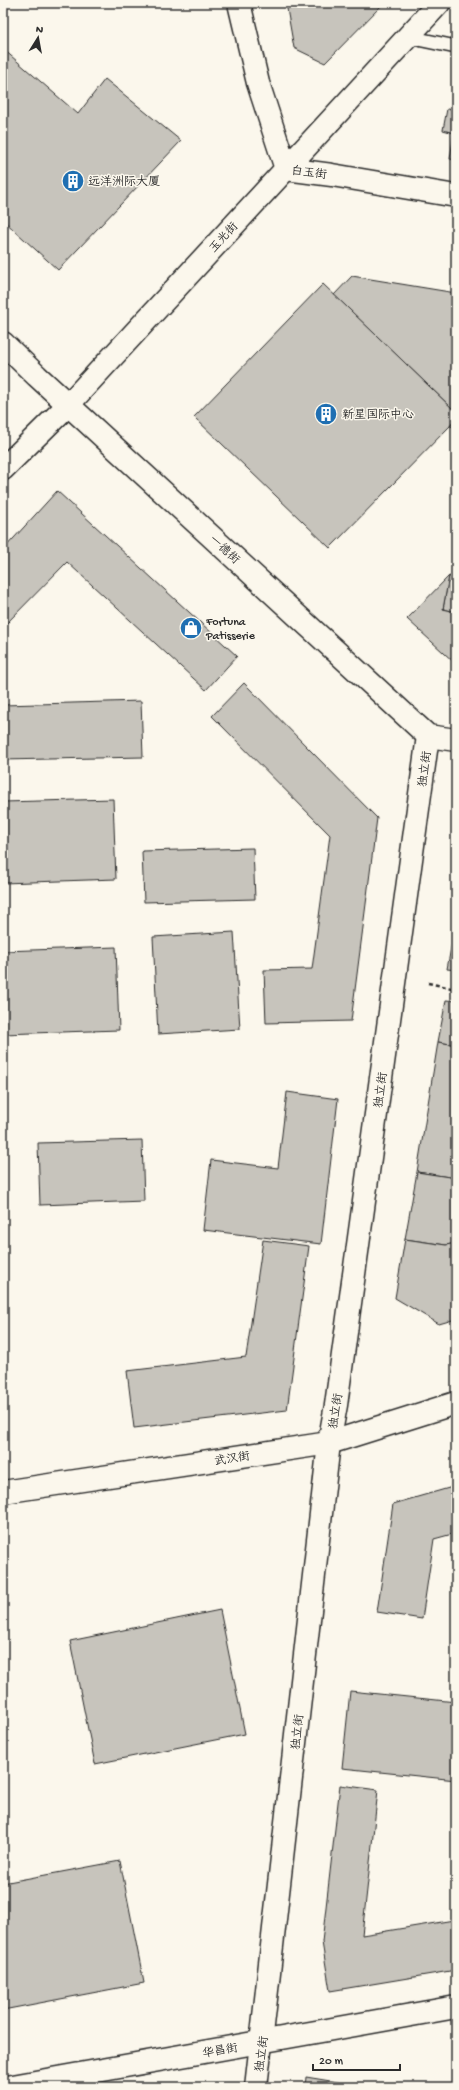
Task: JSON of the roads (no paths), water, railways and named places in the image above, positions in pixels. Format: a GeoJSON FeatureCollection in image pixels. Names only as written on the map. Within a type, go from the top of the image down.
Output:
{"type":"FeatureCollection","features":[{"type":"Feature","properties":{"kind":"street","name":"白玉街"},"geometry":{"type":"LineString","coordinates":[[239,3],[258,82],[286,169],[332,175],[456,196]]}},
{"type":"Feature","properties":{"kind":"street","name":"玉光街"},"geometry":{"type":"LineString","coordinates":[[3,469],[68,405],[439,3]]}},
{"type":"Feature","properties":{"kind":"street","name":"一德街"},"geometry":{"type":"LineString","coordinates":[[3,343],[68,405],[428,736]]}},
{"type":"Feature","properties":{"kind":"street"},"geometry":{"type":"LineString","coordinates":[[428,736],[456,740]]}},
{"type":"Feature","properties":{"kind":"street","name":"独立街"},"geometry":{"type":"LineString","coordinates":[[256,2087],[329,1443],[336,1405],[428,736]]}},
{"type":"Feature","properties":{"kind":"street","name":"武汉街"},"geometry":{"type":"LineString","coordinates":[[3,1492],[329,1443],[456,1403]]}},
{"type":"Feature","properties":{"kind":"street","name":"华昌街"},"geometry":{"type":"LineString","coordinates":[[7,2087],[456,2007]]}},
{"type":"Feature","properties":{"kind":"lane"},"geometry":{"type":"LineString","coordinates":[[408,37],[456,47]]}},
{"type":"Feature","properties":{"kind":"place","name":"远洋洲际大厦"},"geometry":{"type":"Point","coordinates":[73,181]}},
{"type":"Feature","properties":{"kind":"place","name":"新星国际中心"},"geometry":{"type":"Point","coordinates":[326,414]}},
{"type":"Feature","properties":{"kind":"place","name":"Fortuna Patisserie"},"geometry":{"type":"Point","coordinates":[191,628]}}]}
